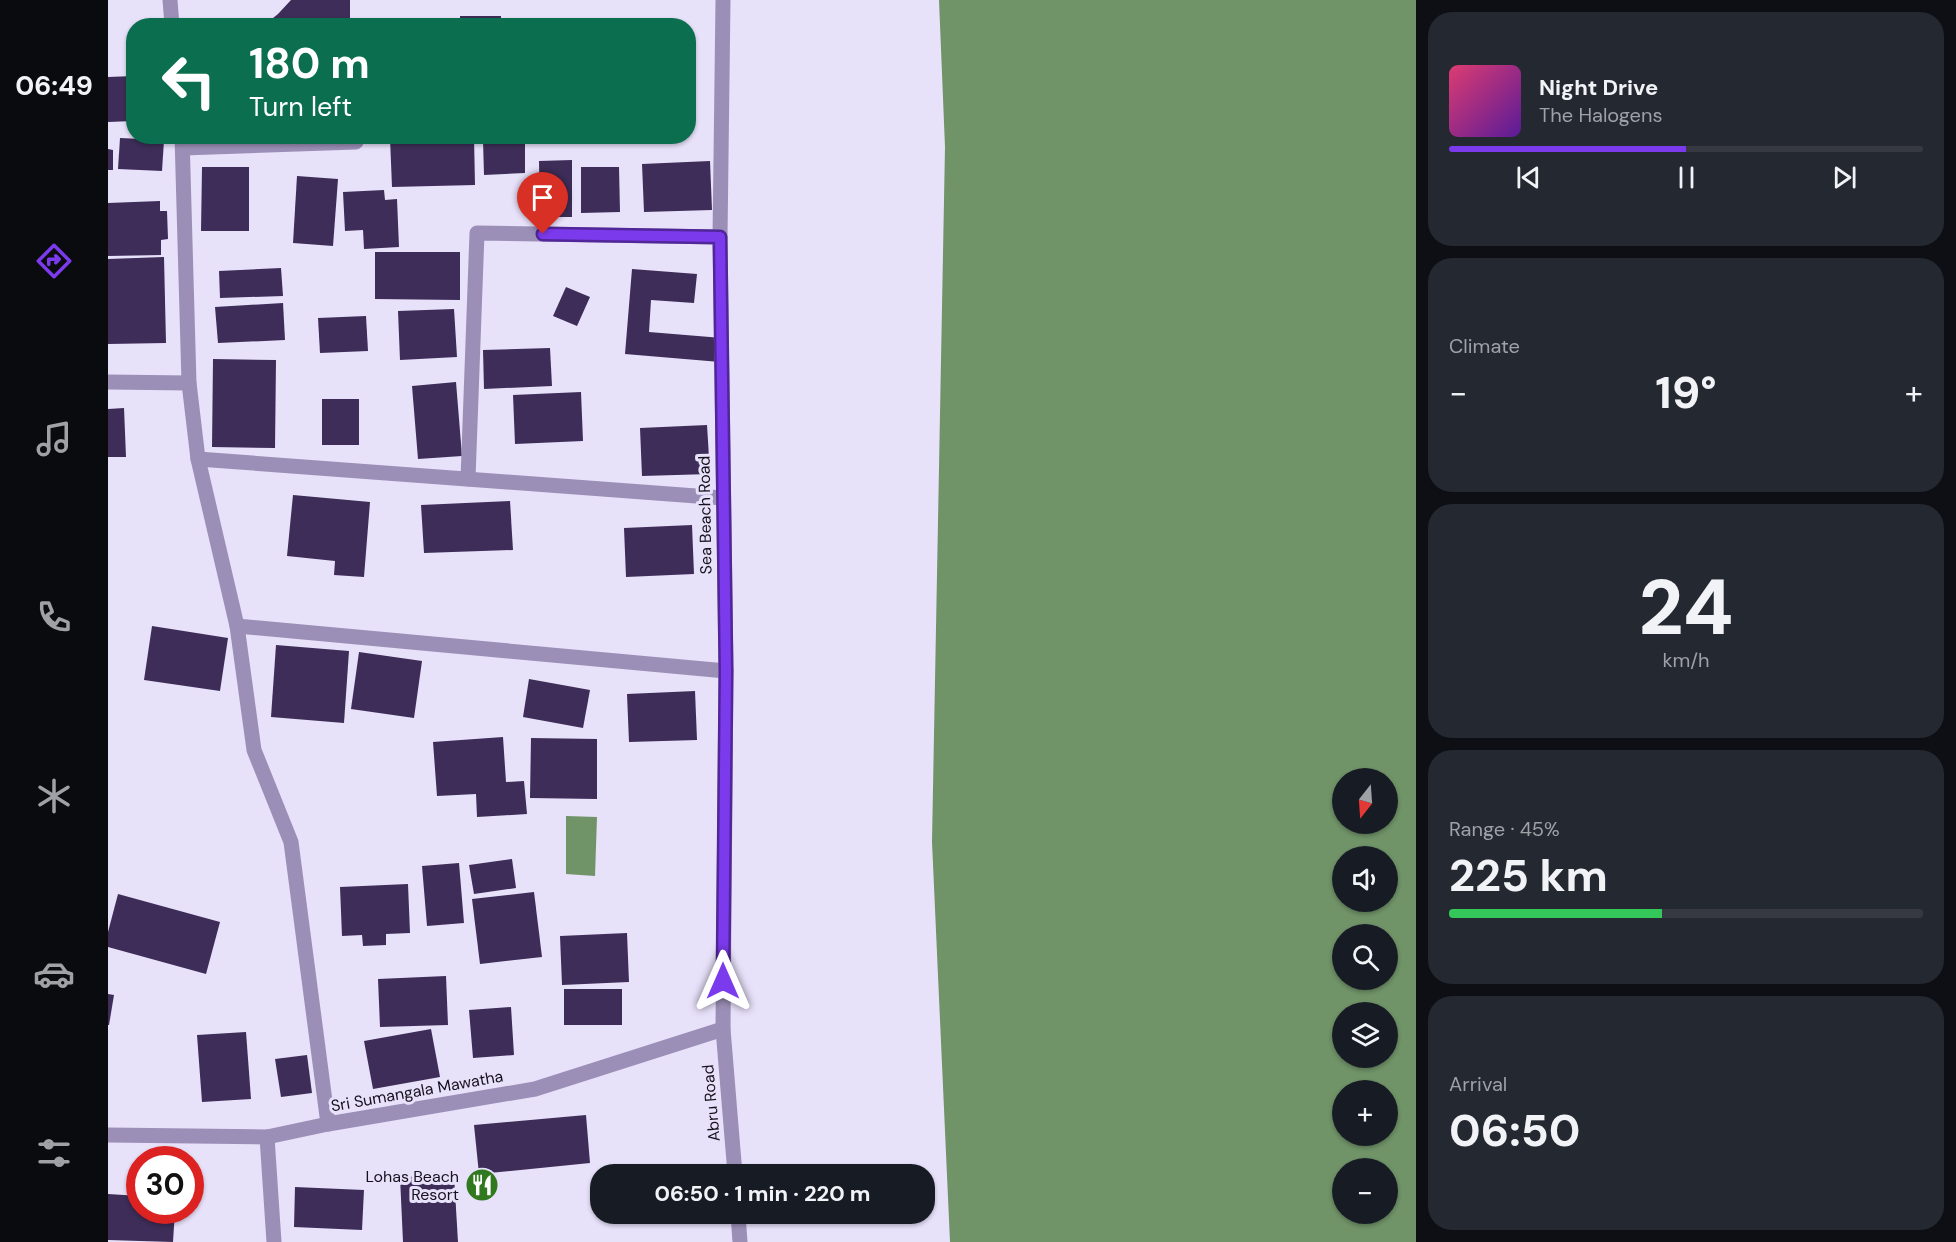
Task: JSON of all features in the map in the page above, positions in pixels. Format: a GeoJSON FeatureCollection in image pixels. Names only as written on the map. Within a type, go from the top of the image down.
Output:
{"type":"FeatureCollection","features":[{"type":"Feature","properties":{"kind":"street"},"geometry":{"type":"LineString","coordinates":[[170,0],[171,18]]}},
{"type":"Feature","properties":{"kind":"street","name":"Sea Beach Road"},"geometry":{"type":"LineString","coordinates":[[723,0],[720,237],[726,671],[723,1029]]}},
{"type":"Feature","properties":{"kind":"street"},"geometry":{"type":"LineString","coordinates":[[182,144],[189,383],[198,459],[237,626],[254,750],[291,842],[328,1124]]}},
{"type":"Feature","properties":{"kind":"street"},"geometry":{"type":"LineString","coordinates":[[468,479],[477,233],[720,237]]}},
{"type":"Feature","properties":{"kind":"street"},"geometry":{"type":"LineString","coordinates":[[108,382],[189,383]]}},
{"type":"Feature","properties":{"kind":"street"},"geometry":{"type":"LineString","coordinates":[[198,459],[723,498]]}},
{"type":"Feature","properties":{"kind":"street"},"geometry":{"type":"LineString","coordinates":[[237,626],[726,671]]}},
{"type":"Feature","properties":{"kind":"street","name":"Sri Sumangala Mawatha"},"geometry":{"type":"LineString","coordinates":[[108,1135],[267,1137],[328,1124],[535,1089],[723,1029]]}},
{"type":"Feature","properties":{"kind":"street","name":"Abru Road"},"geometry":{"type":"LineString","coordinates":[[723,1029],[734,1164]]}},
{"type":"Feature","properties":{"kind":"street"},"geometry":{"type":"LineString","coordinates":[[267,1137],[274,1242]]}},
{"type":"Feature","properties":{"kind":"street"},"geometry":{"type":"LineString","coordinates":[[739,1224],[741,1242]]}},
{"type":"Feature","properties":{"kind":"shaded area"},"geometry":{"type":"Polygon","coordinates":[[[939,0],[1416,0],[1416,1242],[950,1242],[932,842],[945,147],[939,0]]]}},
{"type":"Feature","properties":{"kind":"shaded area"},"geometry":{"type":"Polygon","coordinates":[[[566,816],[597,817],[595,876],[566,874],[566,816]]]}},
{"type":"Feature","properties":{"kind":"building"},"geometry":{"type":"Polygon","coordinates":[[[291,0],[350,0],[350,18],[273,18],[291,0]]]}},
{"type":"Feature","properties":{"kind":"building"},"geometry":{"type":"Polygon","coordinates":[[[460,16],[501,16],[501,18],[460,18],[460,16]]]}},
{"type":"Feature","properties":{"kind":"building"},"geometry":{"type":"Polygon","coordinates":[[[126,76],[126,121],[108,122],[108,77],[126,76]]]}},
{"type":"Feature","properties":{"kind":"building"},"geometry":{"type":"Polygon","coordinates":[[[120,138],[126,138],[126,144],[164,144],[162,171],[118,169],[120,138]]]}},
{"type":"Feature","properties":{"kind":"building"},"geometry":{"type":"Polygon","coordinates":[[[390,144],[474,144],[475,185],[392,187],[390,144]]]}},
{"type":"Feature","properties":{"kind":"building"},"geometry":{"type":"Polygon","coordinates":[[[483,144],[525,144],[525,173],[484,175],[483,144]]]}},
{"type":"Feature","properties":{"kind":"building"},"geometry":{"type":"Polygon","coordinates":[[[108,149],[113,150],[113,170],[108,170],[108,149]]]}},
{"type":"Feature","properties":{"kind":"building"},"geometry":{"type":"Polygon","coordinates":[[[572,160],[572,217],[540,217],[539,161],[572,160]]]}},
{"type":"Feature","properties":{"kind":"building"},"geometry":{"type":"Polygon","coordinates":[[[710,161],[712,210],[644,212],[642,164],[710,161]]]}},
{"type":"Feature","properties":{"kind":"building"},"geometry":{"type":"Polygon","coordinates":[[[202,167],[249,167],[249,231],[201,231],[202,167]]]}},
{"type":"Feature","properties":{"kind":"building"},"geometry":{"type":"Polygon","coordinates":[[[581,167],[619,167],[620,212],[581,213],[581,167]]]}},
{"type":"Feature","properties":{"kind":"building"},"geometry":{"type":"Polygon","coordinates":[[[297,176],[338,179],[333,246],[293,243],[297,176]]]}},
{"type":"Feature","properties":{"kind":"building"},"geometry":{"type":"Polygon","coordinates":[[[384,190],[385,200],[397,199],[399,247],[364,249],[363,230],[345,231],[343,192],[384,190]]]}},
{"type":"Feature","properties":{"kind":"building"},"geometry":{"type":"Polygon","coordinates":[[[160,201],[160,211],[167,211],[168,239],[161,240],[161,255],[108,256],[108,203],[160,201]]]}},
{"type":"Feature","properties":{"kind":"building"},"geometry":{"type":"Polygon","coordinates":[[[375,252],[460,252],[460,300],[375,299],[375,252]]]}},
{"type":"Feature","properties":{"kind":"building"},"geometry":{"type":"Polygon","coordinates":[[[164,257],[166,343],[108,344],[108,259],[164,257]]]}},
{"type":"Feature","properties":{"kind":"building"},"geometry":{"type":"Polygon","coordinates":[[[281,268],[283,296],[220,298],[219,271],[281,268]]]}},
{"type":"Feature","properties":{"kind":"building"},"geometry":{"type":"Polygon","coordinates":[[[632,269],[697,274],[694,303],[651,300],[649,332],[722,338],[720,362],[625,354],[632,269]]]}},
{"type":"Feature","properties":{"kind":"building"},"geometry":{"type":"Polygon","coordinates":[[[566,287],[590,297],[577,326],[553,316],[566,287]]]}},
{"type":"Feature","properties":{"kind":"building"},"geometry":{"type":"Polygon","coordinates":[[[283,303],[285,340],[218,343],[215,307],[283,303]]]}},
{"type":"Feature","properties":{"kind":"building"},"geometry":{"type":"Polygon","coordinates":[[[454,309],[457,357],[400,360],[398,311],[454,309]]]}},
{"type":"Feature","properties":{"kind":"building"},"geometry":{"type":"Polygon","coordinates":[[[366,316],[368,351],[320,353],[318,318],[366,316]]]}},
{"type":"Feature","properties":{"kind":"building"},"geometry":{"type":"Polygon","coordinates":[[[550,348],[552,386],[484,389],[483,350],[550,348]]]}},
{"type":"Feature","properties":{"kind":"building"},"geometry":{"type":"Polygon","coordinates":[[[213,359],[276,360],[275,448],[212,447],[213,359]]]}},
{"type":"Feature","properties":{"kind":"building"},"geometry":{"type":"Polygon","coordinates":[[[456,382],[462,456],[418,459],[412,386],[456,382]]]}},
{"type":"Feature","properties":{"kind":"building"},"geometry":{"type":"Polygon","coordinates":[[[581,392],[583,441],[515,444],[513,395],[581,392]]]}},
{"type":"Feature","properties":{"kind":"building"},"geometry":{"type":"Polygon","coordinates":[[[322,399],[359,399],[359,445],[322,445],[322,399]]]}},
{"type":"Feature","properties":{"kind":"building"},"geometry":{"type":"Polygon","coordinates":[[[124,408],[126,457],[108,457],[108,409],[124,408]]]}},
{"type":"Feature","properties":{"kind":"building"},"geometry":{"type":"Polygon","coordinates":[[[707,425],[710,474],[642,476],[640,428],[707,425]]]}},
{"type":"Feature","properties":{"kind":"building"},"geometry":{"type":"Polygon","coordinates":[[[293,495],[370,502],[364,577],[334,575],[335,561],[287,556],[293,495]]]}},
{"type":"Feature","properties":{"kind":"building"},"geometry":{"type":"Polygon","coordinates":[[[510,501],[513,550],[424,553],[421,505],[510,501]]]}},
{"type":"Feature","properties":{"kind":"building"},"geometry":{"type":"Polygon","coordinates":[[[692,525],[694,574],[626,577],[624,528],[692,525]]]}},
{"type":"Feature","properties":{"kind":"building"},"geometry":{"type":"Polygon","coordinates":[[[152,626],[228,638],[220,691],[144,680],[152,626]]]}},
{"type":"Feature","properties":{"kind":"building"},"geometry":{"type":"Polygon","coordinates":[[[276,645],[349,651],[344,723],[271,717],[276,645]]]}},
{"type":"Feature","properties":{"kind":"building"},"geometry":{"type":"Polygon","coordinates":[[[359,652],[422,661],[414,718],[351,709],[359,652]]]}},
{"type":"Feature","properties":{"kind":"building"},"geometry":{"type":"Polygon","coordinates":[[[529,679],[590,690],[583,728],[523,717],[529,679]]]}},
{"type":"Feature","properties":{"kind":"building"},"geometry":{"type":"Polygon","coordinates":[[[695,691],[697,740],[629,742],[627,694],[695,691]]]}},
{"type":"Feature","properties":{"kind":"building"},"geometry":{"type":"Polygon","coordinates":[[[503,737],[506,782],[524,781],[527,814],[477,817],[476,794],[437,796],[433,742],[503,737]]]}},
{"type":"Feature","properties":{"kind":"building"},"geometry":{"type":"Polygon","coordinates":[[[531,738],[597,739],[597,799],[530,798],[531,738]]]}},
{"type":"Feature","properties":{"kind":"building"},"geometry":{"type":"Polygon","coordinates":[[[512,859],[516,888],[474,894],[469,865],[512,859]]]}},
{"type":"Feature","properties":{"kind":"building"},"geometry":{"type":"Polygon","coordinates":[[[459,863],[464,923],[427,926],[422,866],[459,863]]]}},
{"type":"Feature","properties":{"kind":"building"},"geometry":{"type":"Polygon","coordinates":[[[408,884],[410,933],[386,934],[386,945],[363,946],[362,935],[342,936],[340,887],[408,884]]]}},
{"type":"Feature","properties":{"kind":"building"},"geometry":{"type":"Polygon","coordinates":[[[534,892],[542,957],[480,964],[472,899],[534,892]]]}},
{"type":"Feature","properties":{"kind":"building"},"geometry":{"type":"Polygon","coordinates":[[[118,894],[220,922],[206,974],[108,947],[108,932],[118,894]]]}},
{"type":"Feature","properties":{"kind":"building"},"geometry":{"type":"Polygon","coordinates":[[[627,933],[629,982],[562,985],[560,936],[627,933]]]}},
{"type":"Feature","properties":{"kind":"building"},"geometry":{"type":"Polygon","coordinates":[[[446,976],[448,1025],[380,1027],[378,979],[446,976]]]}},
{"type":"Feature","properties":{"kind":"building"},"geometry":{"type":"Polygon","coordinates":[[[564,989],[622,989],[622,1025],[564,1025],[564,989]]]}},
{"type":"Feature","properties":{"kind":"building"},"geometry":{"type":"Polygon","coordinates":[[[108,994],[114,995],[109,1025],[108,1025],[108,994]]]}},
{"type":"Feature","properties":{"kind":"building"},"geometry":{"type":"Polygon","coordinates":[[[511,1007],[514,1055],[473,1058],[469,1010],[511,1007]]]}},
{"type":"Feature","properties":{"kind":"building"},"geometry":{"type":"Polygon","coordinates":[[[431,1029],[440,1077],[373,1089],[364,1041],[431,1029]]]}},
{"type":"Feature","properties":{"kind":"building"},"geometry":{"type":"Polygon","coordinates":[[[246,1032],[251,1099],[202,1102],[197,1035],[246,1032]]]}},
{"type":"Feature","properties":{"kind":"building"},"geometry":{"type":"Polygon","coordinates":[[[307,1055],[312,1093],[281,1097],[275,1059],[307,1055]]]}},
{"type":"Feature","properties":{"kind":"building"},"geometry":{"type":"Polygon","coordinates":[[[586,1115],[590,1163],[479,1174],[474,1125],[586,1115]]]}},
{"type":"Feature","properties":{"kind":"building"},"geometry":{"type":"Polygon","coordinates":[[[454,1175],[458,1242],[403,1242],[400,1177],[454,1175]]]}},
{"type":"Feature","properties":{"kind":"building"},"geometry":{"type":"Polygon","coordinates":[[[295,1187],[364,1190],[362,1230],[294,1227],[295,1187]]]}},
{"type":"Feature","properties":{"kind":"building"},"geometry":{"type":"Polygon","coordinates":[[[108,1194],[126,1195],[126,1224],[174,1224],[173,1242],[108,1240],[108,1194]]]}},
{"type":"Feature","properties":{"kind":"place","name":"Lohas Beach Resort"},"geometry":{"type":"Point","coordinates":[482,1185]}},
{"type":"Feature","properties":{"kind":"route"},"geometry":{"type":"LineString","coordinates":[[543,234],[720,237],[726,671],[723,981]]}}]}
